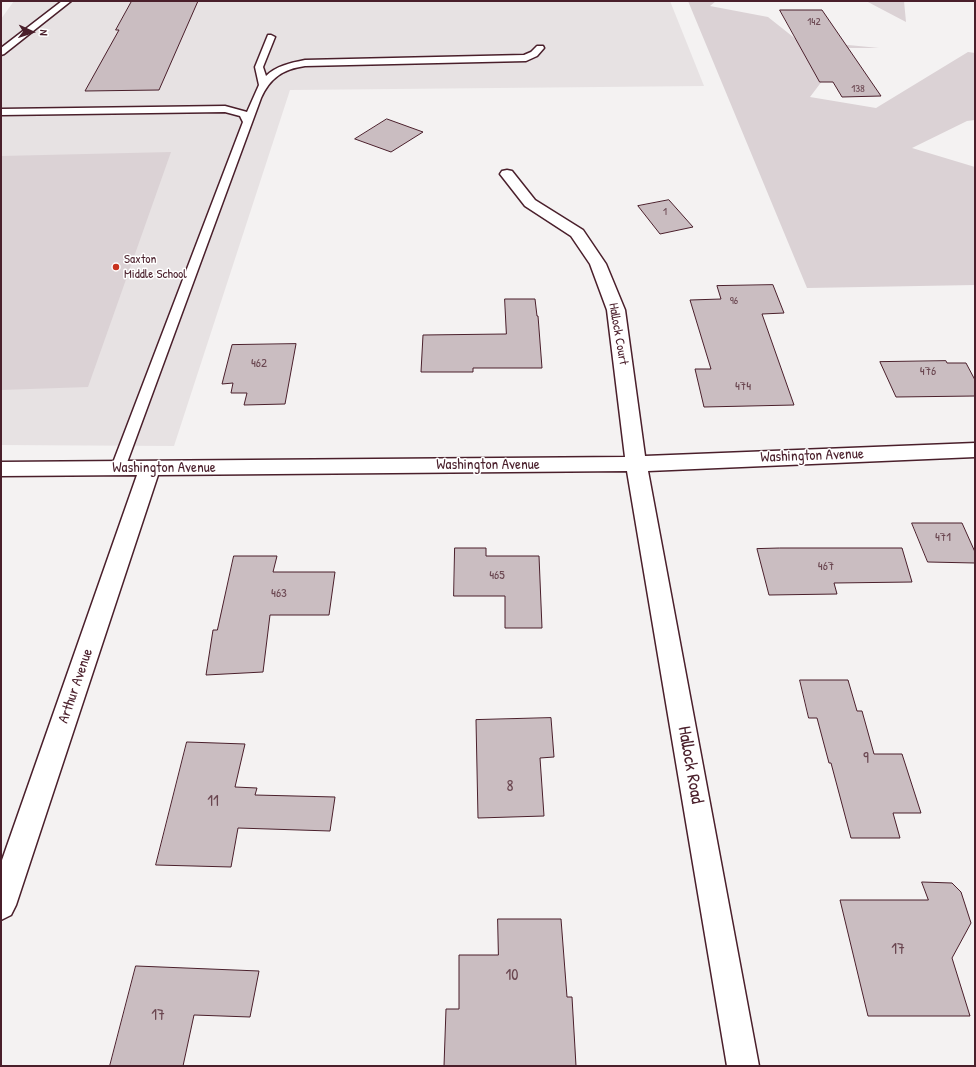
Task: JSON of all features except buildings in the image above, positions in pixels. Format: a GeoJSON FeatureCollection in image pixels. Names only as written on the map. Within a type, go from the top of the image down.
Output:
{"type":"FeatureCollection","features":[{"type":"Feature","properties":{"kind":"street","name":"Hallock Court"},"geometry":{"type":"LineString","coordinates":[[507,174],[530,203],[577,233],[598,264],[616,310],[636,464]]}},
{"type":"Feature","properties":{"kind":"street","name":"Washington Avenue"},"geometry":{"type":"LineString","coordinates":[[1,469],[636,464],[975,450]]}},
{"type":"Feature","properties":{"kind":"street","name":"Hallock Road"},"geometry":{"type":"LineString","coordinates":[[636,464],[743,1066]]}},
{"type":"Feature","properties":{"kind":"street","name":"Arthur Avenue"},"geometry":{"type":"LineString","coordinates":[[1,905],[150,468]]}},
{"type":"Feature","properties":{"kind":"lane"},"geometry":{"type":"LineString","coordinates":[[1,52],[67,1]]}},
{"type":"Feature","properties":{"kind":"lane"},"geometry":{"type":"LineString","coordinates":[[263,84],[259,67],[271,37]]}},
{"type":"Feature","properties":{"kind":"lane"},"geometry":{"type":"LineString","coordinates":[[118,468],[248,122],[263,84],[270,75],[284,68],[305,63],[526,58],[534,54],[540,48]]}},
{"type":"Feature","properties":{"kind":"lane"},"geometry":{"type":"LineString","coordinates":[[1,112],[225,109],[244,114],[248,122]]}},
{"type":"Feature","properties":{"kind":"shaded area","name":"Saxton Middle School"},"geometry":{"type":"Polygon","coordinates":[[[14,1],[670,1],[704,86],[290,90],[174,446],[1,445],[1,19],[14,1]]]}},
{"type":"Feature","properties":{"kind":"shaded area"},"geometry":{"type":"Polygon","coordinates":[[[688,1],[716,1],[710,6],[768,17],[797,40],[879,48],[847,48],[810,97],[876,108],[968,52],[975,53],[975,120],[967,121],[912,148],[975,167],[975,285],[807,288],[688,1]]]}},
{"type":"Feature","properties":{"kind":"shaded area"},"geometry":{"type":"Polygon","coordinates":[[[866,1],[904,1],[906,22],[866,1]]]}},
{"type":"Feature","properties":{"kind":"shaded area"},"geometry":{"type":"Polygon","coordinates":[[[171,152],[88,387],[1,390],[1,156],[171,152]]]}},
{"type":"Feature","properties":{"kind":"place","name":"Saxton Middle School"},"geometry":{"type":"Point","coordinates":[116,267]}}]}
